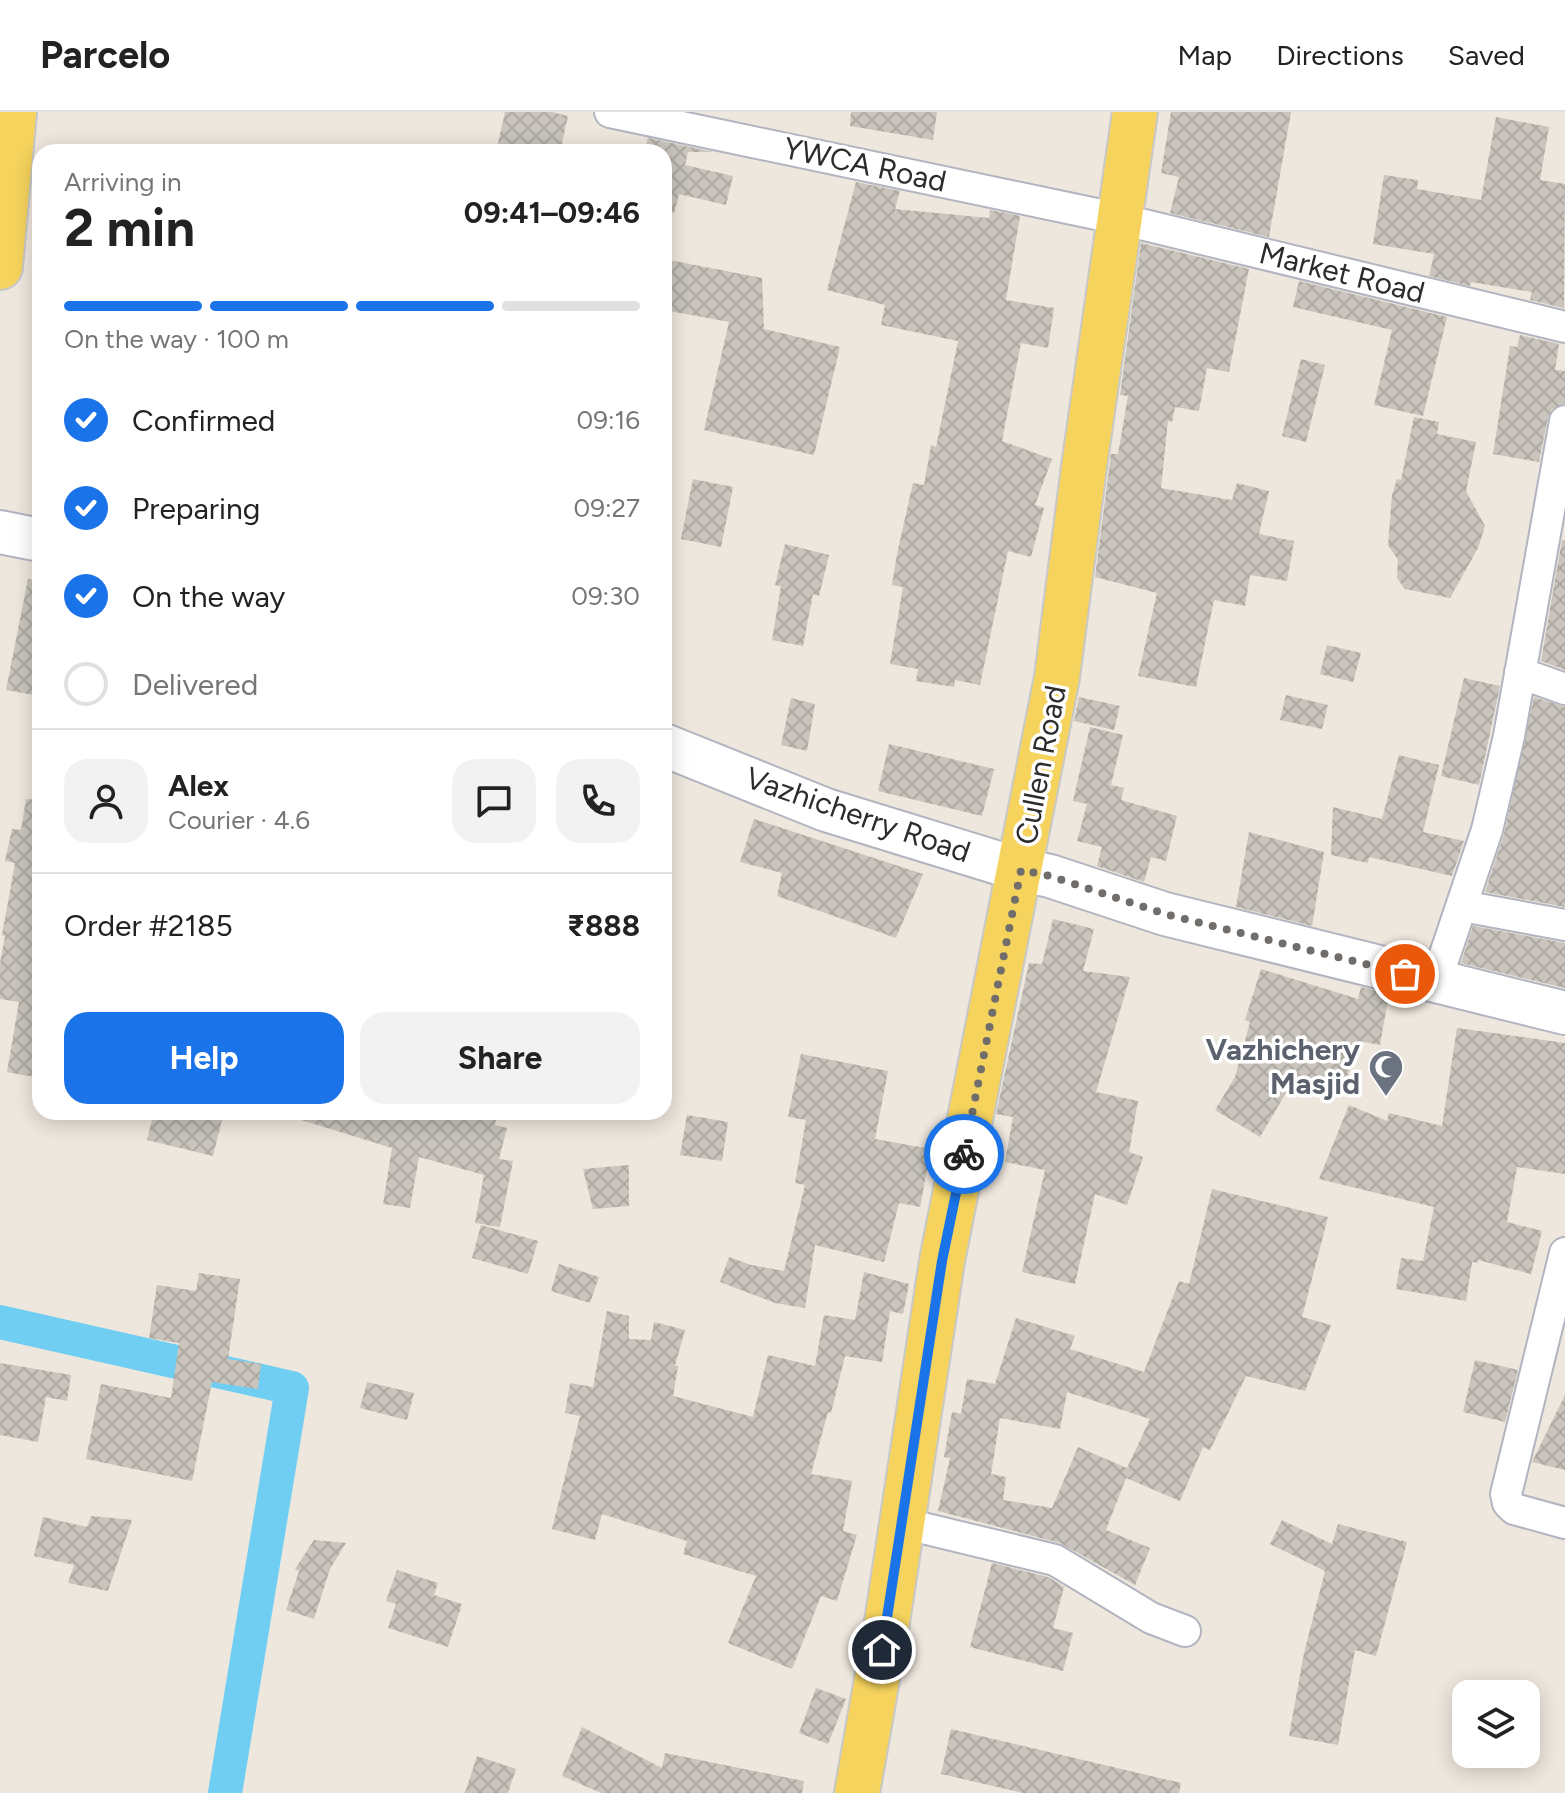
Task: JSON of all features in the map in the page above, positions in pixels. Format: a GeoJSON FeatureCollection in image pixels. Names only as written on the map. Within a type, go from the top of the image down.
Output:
{"type":"FeatureCollection","features":[{"type":"Feature","properties":{"kind":"main road"},"geometry":{"type":"LineString","coordinates":[[0,267],[14,112]]}},
{"type":"Feature","properties":{"kind":"main road","name":"Cullen Road"},"geometry":{"type":"LineString","coordinates":[[857,1793],[942,1261],[1057,677],[1135,112]]}},
{"type":"Feature","properties":{"kind":"main road"},"geometry":{"type":"LineString","coordinates":[[0,532],[32,538]]}},
{"type":"Feature","properties":{"kind":"main road","name":"Vazhicherry Road"},"geometry":{"type":"LineString","coordinates":[[672,748],[826,810],[1021,870],[1050,876],[1165,914],[1565,1013]]}},
{"type":"Feature","properties":{"kind":"street","name":"YWCA Road"},"geometry":{"type":"LineString","coordinates":[[610,112],[1120,219]]}},
{"type":"Feature","properties":{"kind":"street","name":"Market Road"},"geometry":{"type":"LineString","coordinates":[[1120,219],[1565,327]]}},
{"type":"Feature","properties":{"kind":"street"},"geometry":{"type":"LineString","coordinates":[[1436,981],[1487,830],[1509,736],[1520,673],[1556,531],[1565,421]]}},
{"type":"Feature","properties":{"kind":"street"},"geometry":{"type":"LineString","coordinates":[[1520,673],[1565,689]]}},
{"type":"Feature","properties":{"kind":"street"},"geometry":{"type":"LineString","coordinates":[[1462,906],[1565,925]]}},
{"type":"Feature","properties":{"kind":"street"},"geometry":{"type":"LineString","coordinates":[[1565,1253],[1506,1494],[1508,1503],[1514,1509],[1565,1523]]}},
{"type":"Feature","properties":{"kind":"street"},"geometry":{"type":"LineString","coordinates":[[902,1523],[1055,1560],[1151,1618],[1185,1631]]}},
{"type":"Feature","properties":{"kind":"building"},"geometry":{"type":"Polygon","coordinates":[[[505,112],[552,112],[568,116],[562,144],[498,144],[505,112]]]}},
{"type":"Feature","properties":{"kind":"building"},"geometry":{"type":"Polygon","coordinates":[[[851,112],[937,112],[933,140],[850,126],[851,112]]]}},
{"type":"Feature","properties":{"kind":"building"},"geometry":{"type":"Polygon","coordinates":[[[1171,112],[1291,112],[1269,237],[1170,213],[1179,177],[1161,173],[1171,112]]]}},
{"type":"Feature","properties":{"kind":"building"},"geometry":{"type":"Polygon","coordinates":[[[1496,117],[1549,127],[1540,180],[1565,184],[1564,308],[1530,300],[1532,292],[1471,282],[1470,286],[1429,276],[1434,254],[1373,244],[1384,175],[1418,180],[1417,189],[1481,200],[1496,117]]]}},
{"type":"Feature","properties":{"kind":"building"},"geometry":{"type":"Polygon","coordinates":[[[648,138],[713,152],[688,152],[685,165],[733,176],[726,205],[679,194],[672,213],[672,144],[646,144],[648,138]]]}},
{"type":"Feature","properties":{"kind":"building"},"geometry":{"type":"Polygon","coordinates":[[[856,182],[900,191],[895,209],[989,218],[990,210],[1020,216],[1006,300],[1054,308],[1048,348],[1021,343],[1002,441],[1052,459],[1035,505],[1044,508],[1031,557],[1008,551],[980,685],[955,680],[954,687],[916,681],[918,669],[890,664],[903,587],[892,585],[897,554],[913,483],[924,485],[931,445],[936,447],[958,341],[881,325],[885,305],[827,290],[856,182]]]}},
{"type":"Feature","properties":{"kind":"building"},"geometry":{"type":"Polygon","coordinates":[[[1141,243],[1249,269],[1229,372],[1207,368],[1199,411],[1175,407],[1172,422],[1168,421],[1161,488],[1232,500],[1237,483],[1269,491],[1259,534],[1294,541],[1287,581],[1250,575],[1245,606],[1214,600],[1196,687],[1138,676],[1157,593],[1095,577],[1111,454],[1118,454],[1128,396],[1120,395],[1141,243]]]}},
{"type":"Feature","properties":{"kind":"building"},"geometry":{"type":"Polygon","coordinates":[[[672,261],[762,278],[764,329],[840,347],[814,455],[704,430],[729,322],[672,311],[672,261]]]}},
{"type":"Feature","properties":{"kind":"building"},"geometry":{"type":"Polygon","coordinates":[[[1299,281],[1447,317],[1423,416],[1374,405],[1392,330],[1293,307],[1299,281]]]}},
{"type":"Feature","properties":{"kind":"building"},"geometry":{"type":"Polygon","coordinates":[[[1520,335],[1559,344],[1555,370],[1565,371],[1565,403],[1552,409],[1548,417],[1539,462],[1493,454],[1510,346],[1517,347],[1520,335]]]}},
{"type":"Feature","properties":{"kind":"building"},"geometry":{"type":"Polygon","coordinates":[[[1301,359],[1325,365],[1306,442],[1282,436],[1301,359]]]}},
{"type":"Feature","properties":{"kind":"building"},"geometry":{"type":"Polygon","coordinates":[[[1414,417],[1439,422],[1437,434],[1476,442],[1466,491],[1485,526],[1478,548],[1450,598],[1405,589],[1397,578],[1398,560],[1388,545],[1392,495],[1397,479],[1401,480],[1414,417]]]}},
{"type":"Feature","properties":{"kind":"building"},"geometry":{"type":"Polygon","coordinates":[[[693,479],[733,487],[721,547],[681,539],[693,479]]]}},
{"type":"Feature","properties":{"kind":"building"},"geometry":{"type":"Polygon","coordinates":[[[1562,540],[1565,541],[1565,670],[1541,661],[1562,540]]]}},
{"type":"Feature","properties":{"kind":"building"},"geometry":{"type":"Polygon","coordinates":[[[785,544],[829,555],[819,596],[813,594],[803,646],[772,640],[781,586],[775,585],[785,544]]]}},
{"type":"Feature","properties":{"kind":"building"},"geometry":{"type":"Polygon","coordinates":[[[28,579],[32,579],[32,695],[6,690],[28,579]]]}},
{"type":"Feature","properties":{"kind":"building"},"geometry":{"type":"Polygon","coordinates":[[[1327,645],[1361,653],[1353,682],[1320,674],[1327,645]]]}},
{"type":"Feature","properties":{"kind":"building"},"geometry":{"type":"Polygon","coordinates":[[[1464,678],[1500,686],[1479,785],[1441,776],[1464,678]]]}},
{"type":"Feature","properties":{"kind":"building"},"geometry":{"type":"Polygon","coordinates":[[[1286,695],[1328,705],[1322,729],[1280,720],[1286,695]]]}},
{"type":"Feature","properties":{"kind":"building"},"geometry":{"type":"Polygon","coordinates":[[[1079,697],[1120,706],[1114,730],[1074,721],[1079,697]]]}},
{"type":"Feature","properties":{"kind":"building"},"geometry":{"type":"Polygon","coordinates":[[[1534,697],[1565,707],[1565,907],[1485,892],[1504,834],[1534,697]]]}},
{"type":"Feature","properties":{"kind":"building"},"geometry":{"type":"Polygon","coordinates":[[[791,698],[815,704],[807,751],[781,745],[791,698]]]}},
{"type":"Feature","properties":{"kind":"building"},"geometry":{"type":"Polygon","coordinates":[[[1090,727],[1123,735],[1111,785],[1124,788],[1121,800],[1177,816],[1166,861],[1151,857],[1144,882],[1097,866],[1102,847],[1077,841],[1087,804],[1073,801],[1090,727]]]}},
{"type":"Feature","properties":{"kind":"building"},"geometry":{"type":"Polygon","coordinates":[[[889,744],[994,769],[982,816],[878,791],[889,744]]]}},
{"type":"Feature","properties":{"kind":"building"},"geometry":{"type":"Polygon","coordinates":[[[1399,755],[1439,765],[1423,832],[1464,841],[1452,876],[1369,857],[1368,863],[1331,855],[1333,807],[1382,819],[1399,755]]]}},
{"type":"Feature","properties":{"kind":"building"},"geometry":{"type":"Polygon","coordinates":[[[26,799],[32,799],[32,1077],[7,1072],[19,1002],[0,999],[0,963],[5,936],[2,935],[15,863],[5,861],[12,829],[21,830],[26,799]]]}},
{"type":"Feature","properties":{"kind":"building"},"geometry":{"type":"Polygon","coordinates":[[[754,819],[923,874],[896,938],[777,896],[782,873],[740,862],[754,819]]]}},
{"type":"Feature","properties":{"kind":"building"},"geometry":{"type":"Polygon","coordinates":[[[1249,832],[1324,852],[1312,926],[1236,907],[1249,832]]]}},
{"type":"Feature","properties":{"kind":"building"},"geometry":{"type":"Polygon","coordinates":[[[1053,919],[1094,929],[1083,971],[1130,977],[1096,1092],[1138,1101],[1129,1152],[1143,1157],[1127,1205],[1095,1194],[1075,1284],[1022,1272],[1045,1170],[1005,1162],[1013,1117],[996,1114],[1029,963],[1042,964],[1053,919]]]}},
{"type":"Feature","properties":{"kind":"building"},"geometry":{"type":"Polygon","coordinates":[[[1473,926],[1565,943],[1565,988],[1461,963],[1473,926]]]}},
{"type":"Feature","properties":{"kind":"building"},"geometry":{"type":"Polygon","coordinates":[[[1261,969],[1358,999],[1361,987],[1389,994],[1380,1045],[1359,1041],[1341,1096],[1293,1081],[1260,1137],[1215,1110],[1235,1077],[1250,1022],[1245,1020],[1261,969]]]}},
{"type":"Feature","properties":{"kind":"building"},"geometry":{"type":"Polygon","coordinates":[[[1457,1028],[1565,1043],[1565,1174],[1517,1167],[1507,1222],[1542,1231],[1531,1274],[1478,1260],[1478,1263],[1472,1262],[1466,1301],[1396,1289],[1401,1258],[1423,1261],[1434,1207],[1319,1179],[1349,1105],[1387,1121],[1389,1113],[1442,1126],[1457,1028]]]}},
{"type":"Feature","properties":{"kind":"building"},"geometry":{"type":"Polygon","coordinates":[[[801,1054],[888,1071],[875,1139],[931,1149],[920,1207],[899,1203],[884,1262],[815,1245],[805,1308],[775,1303],[720,1282],[729,1257],[784,1271],[805,1185],[795,1183],[806,1120],[788,1117],[801,1054]]]}},
{"type":"Feature","properties":{"kind":"building"},"geometry":{"type":"Polygon","coordinates":[[[687,1115],[728,1122],[722,1161],[680,1155],[687,1115]]]}},
{"type":"Feature","properties":{"kind":"building"},"geometry":{"type":"Polygon","coordinates":[[[152,1120],[222,1120],[213,1156],[147,1140],[152,1120]]]}},
{"type":"Feature","properties":{"kind":"building"},"geometry":{"type":"Polygon","coordinates":[[[301,1120],[496,1120],[495,1125],[507,1128],[499,1159],[513,1161],[500,1227],[475,1223],[484,1175],[419,1157],[410,1208],[383,1204],[392,1148],[301,1120]]]}},
{"type":"Feature","properties":{"kind":"building"},"geometry":{"type":"Polygon","coordinates":[[[629,1165],[629,1206],[593,1209],[583,1169],[629,1165]]]}},
{"type":"Feature","properties":{"kind":"building"},"geometry":{"type":"Polygon","coordinates":[[[1212,1189],[1328,1217],[1302,1317],[1331,1325],[1305,1391],[1246,1376],[1210,1450],[1203,1447],[1180,1501],[1126,1478],[1106,1530],[1150,1548],[1135,1585],[1060,1543],[938,1511],[950,1458],[944,1457],[952,1412],[961,1414],[967,1379],[995,1384],[1016,1318],[1075,1336],[1070,1349],[1144,1372],[1179,1281],[1189,1284],[1212,1189]],[[1067,1392],[1060,1429],[1000,1418],[991,1474],[1006,1477],[1003,1500],[1052,1508],[1078,1447],[1127,1468],[1150,1419],[1067,1392]]]}},
{"type":"Feature","properties":{"kind":"building"},"geometry":{"type":"Polygon","coordinates":[[[481,1225],[538,1241],[528,1274],[472,1258],[481,1225]]]}},
{"type":"Feature","properties":{"kind":"building"},"geometry":{"type":"Polygon","coordinates":[[[559,1264],[599,1277],[590,1303],[551,1291],[559,1264]]]}},
{"type":"Feature","properties":{"kind":"building"},"geometry":{"type":"Polygon","coordinates":[[[864,1272],[909,1284],[903,1314],[890,1311],[882,1362],[845,1356],[811,1474],[852,1481],[843,1531],[857,1535],[837,1601],[821,1596],[792,1669],[728,1643],[756,1576],[683,1554],[687,1541],[602,1514],[595,1540],[552,1529],[580,1416],[565,1413],[570,1383],[593,1387],[607,1311],[629,1316],[629,1339],[651,1340],[654,1322],[685,1330],[675,1366],[678,1366],[673,1396],[753,1417],[768,1355],[815,1366],[824,1315],[855,1320],[864,1272]]]}},
{"type":"Feature","properties":{"kind":"building"},"geometry":{"type":"Polygon","coordinates":[[[199,1273],[240,1279],[228,1359],[261,1364],[258,1389],[212,1382],[192,1481],[86,1459],[101,1384],[171,1398],[179,1343],[149,1338],[157,1285],[196,1291],[199,1273]]]}},
{"type":"Feature","properties":{"kind":"building"},"geometry":{"type":"Polygon","coordinates":[[[1475,1360],[1518,1370],[1505,1422],[1463,1412],[1475,1360]]]}},
{"type":"Feature","properties":{"kind":"building"},"geometry":{"type":"Polygon","coordinates":[[[0,1363],[71,1375],[67,1401],[46,1397],[38,1442],[0,1435],[0,1363]]]}},
{"type":"Feature","properties":{"kind":"building"},"geometry":{"type":"Polygon","coordinates":[[[367,1382],[414,1393],[407,1420],[360,1408],[367,1382]]]}},
{"type":"Feature","properties":{"kind":"building"},"geometry":{"type":"Polygon","coordinates":[[[1565,1395],[1565,1470],[1532,1462],[1565,1395]]]}},
{"type":"Feature","properties":{"kind":"building"},"geometry":{"type":"Polygon","coordinates":[[[91,1516],[132,1520],[108,1591],[68,1583],[74,1565],[34,1556],[43,1517],[87,1527],[91,1516]]]}},
{"type":"Feature","properties":{"kind":"building"},"geometry":{"type":"Polygon","coordinates":[[[1282,1520],[1332,1544],[1338,1524],[1407,1542],[1376,1656],[1355,1650],[1338,1745],[1289,1736],[1304,1653],[1325,1571],[1270,1544],[1282,1520]]]}},
{"type":"Feature","properties":{"kind":"building"},"geometry":{"type":"Polygon","coordinates":[[[314,1540],[346,1543],[330,1569],[314,1619],[286,1610],[299,1571],[295,1569],[314,1540]]]}},
{"type":"Feature","properties":{"kind":"building"},"geometry":{"type":"Polygon","coordinates":[[[992,1563],[1048,1577],[1064,1587],[1053,1628],[1073,1633],[1063,1671],[970,1647],[992,1563]]]}},
{"type":"Feature","properties":{"kind":"building"},"geometry":{"type":"Polygon","coordinates":[[[397,1570],[438,1583],[434,1595],[462,1604],[448,1647],[388,1628],[396,1604],[386,1601],[397,1570]]]}},
{"type":"Feature","properties":{"kind":"building"},"geometry":{"type":"Polygon","coordinates":[[[816,1688],[846,1699],[828,1744],[799,1733],[816,1688]]]}},
{"type":"Feature","properties":{"kind":"building"},"geometry":{"type":"Polygon","coordinates":[[[582,1727],[662,1768],[665,1753],[804,1781],[802,1793],[601,1793],[562,1776],[582,1727]]]}},
{"type":"Feature","properties":{"kind":"building"},"geometry":{"type":"Polygon","coordinates":[[[951,1729],[1181,1783],[1179,1793],[1023,1793],[941,1774],[951,1729]]]}},
{"type":"Feature","properties":{"kind":"building"},"geometry":{"type":"Polygon","coordinates":[[[477,1756],[516,1769],[508,1793],[465,1793],[477,1756]]]}},
{"type":"Feature","properties":{"kind":"waterway"},"geometry":{"type":"LineString","coordinates":[[0,1322],[292,1388],[225,1793]]}},
{"type":"Feature","properties":{"kind":"way so far"},"geometry":{"type":"LineString","coordinates":[[964,1154],[1021,870],[1050,876],[1165,914],[1405,974]]}},
{"type":"Feature","properties":{"kind":"place","name":"Vazhichery Masjid"},"geometry":{"type":"Point","coordinates":[1386,1098]}},
{"type":"Feature","properties":{"kind":"route"},"geometry":{"type":"LineString","coordinates":[[882,1650],[942,1261],[964,1154]]}}]}
